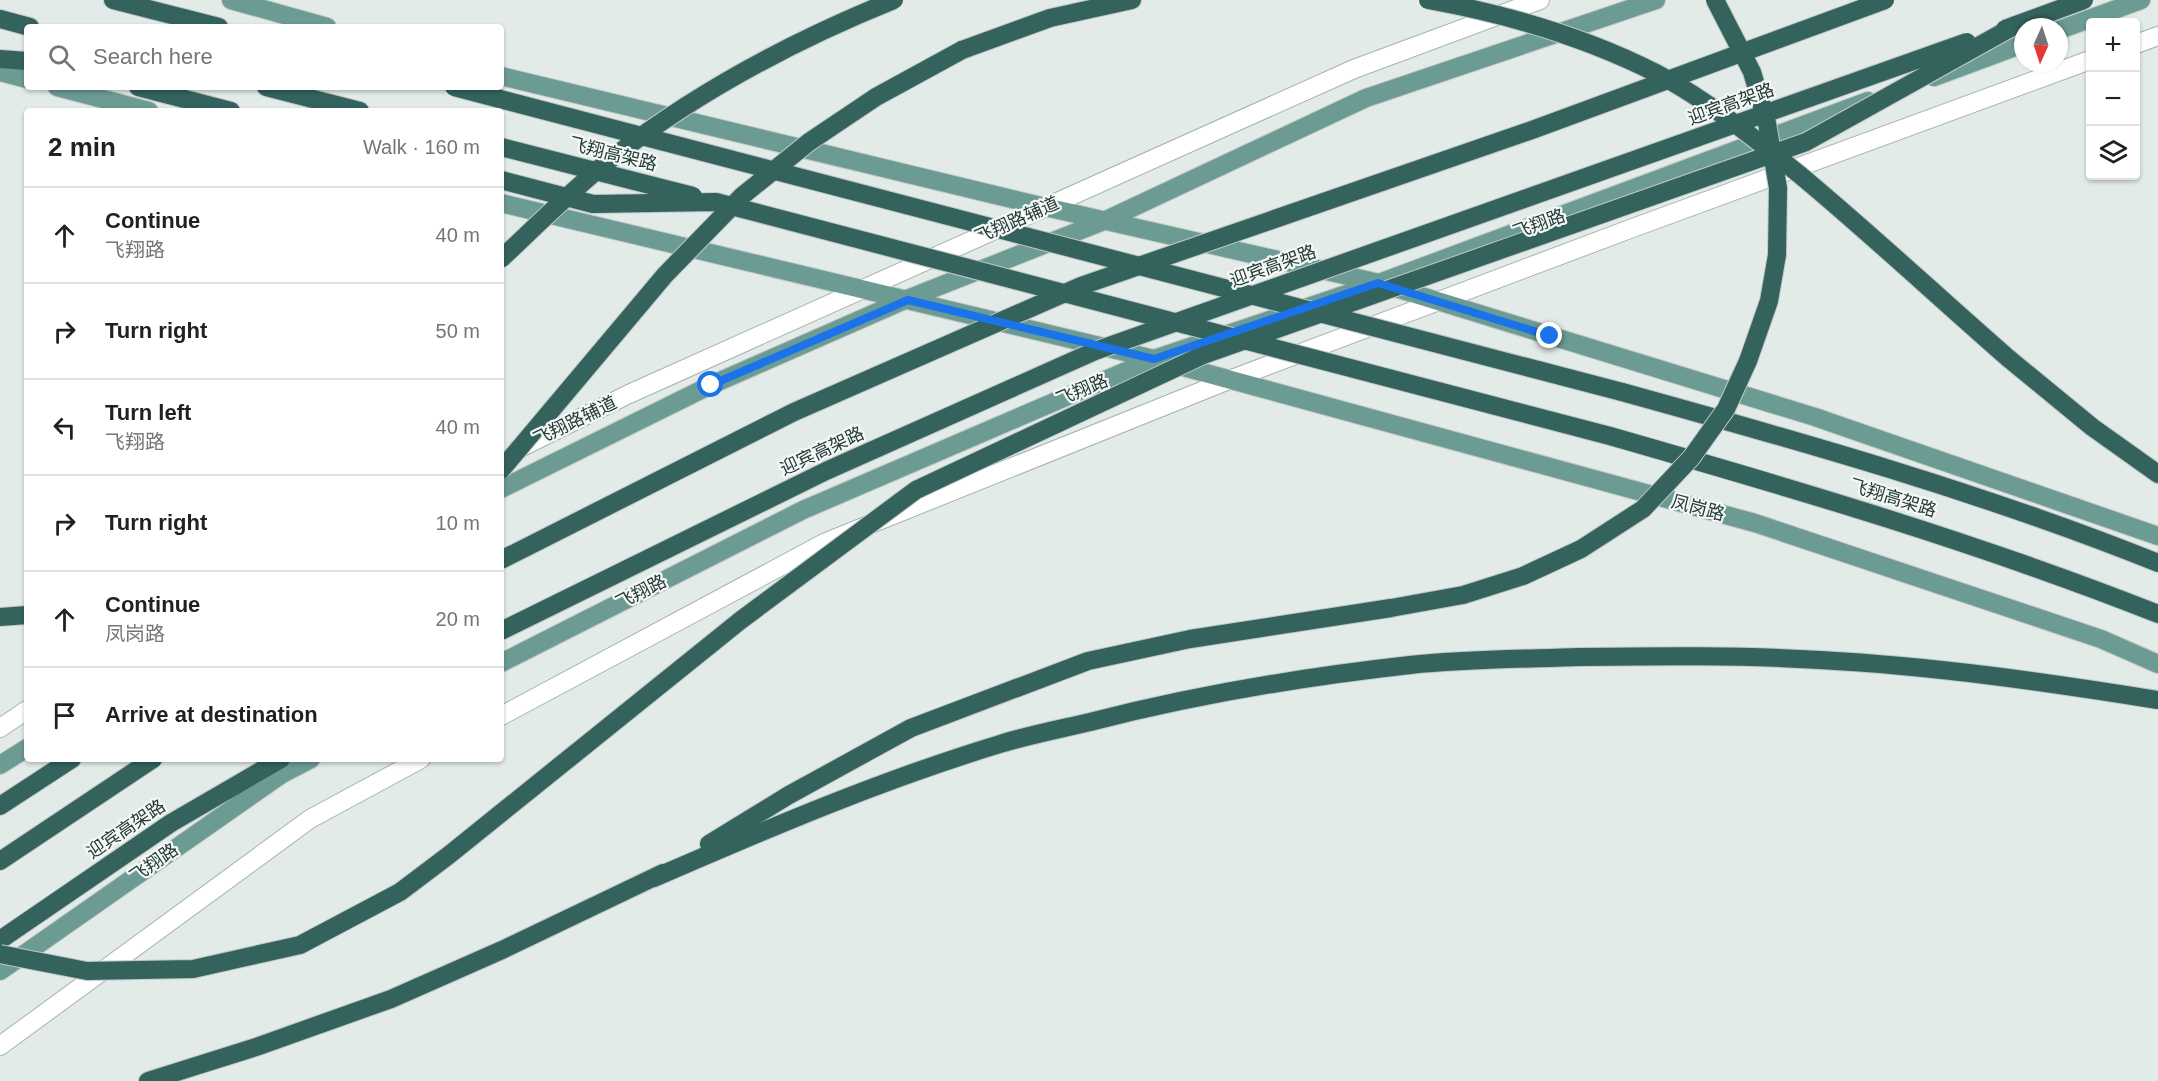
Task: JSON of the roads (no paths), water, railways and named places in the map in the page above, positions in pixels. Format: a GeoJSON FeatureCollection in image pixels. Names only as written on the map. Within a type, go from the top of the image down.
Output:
{"type":"FeatureCollection","features":[{"type":"Feature","properties":{"kind":"highway"},"geometry":{"type":"LineString","coordinates":[[113,0],[207,24]]}},
{"type":"Feature","properties":{"kind":"highway"},"geometry":{"type":"LineString","coordinates":[[504,256],[612,158],[687,106],[793,45],[894,0]]}},
{"type":"Feature","properties":{"kind":"highway"},"geometry":{"type":"LineString","coordinates":[[504,466],[665,275],[742,196],[809,142],[876,97],[962,51],[1050,18],[1131,0]]}},
{"type":"Feature","properties":{"kind":"highway"},"geometry":{"type":"LineString","coordinates":[[1428,0],[1478,9],[1578,39],[1656,73],[1735,122],[1837,206],[2008,358],[2092,427],[2158,474]]}},
{"type":"Feature","properties":{"kind":"highway"},"geometry":{"type":"LineString","coordinates":[[654,878],[789,795],[911,728],[1088,661],[1190,639],[1391,608],[1463,594],[1523,576],[1581,549],[1643,509],[1691,458],[1726,409],[1748,361],[1769,301],[1777,255],[1778,188],[1767,123],[1752,72],[1715,0]]}},
{"type":"Feature","properties":{"kind":"highway"},"geometry":{"type":"LineString","coordinates":[[504,558],[794,412],[1081,286],[1532,130],[1885,0]]}},
{"type":"Feature","properties":{"kind":"highway","name":"迎宾高架路"},"geometry":{"type":"LineString","coordinates":[[2035,18],[2085,0]]}},
{"type":"Feature","properties":{"kind":"highway"},"geometry":{"type":"LineString","coordinates":[[0,19],[24,25]]}},
{"type":"Feature","properties":{"kind":"highway"},"geometry":{"type":"LineString","coordinates":[[0,954],[87,971],[194,969],[300,945],[400,892],[741,620],[916,490],[1203,355],[1806,142],[2014,26]]}},
{"type":"Feature","properties":{"kind":"highway","name":"迎宾高架路"},"geometry":{"type":"LineString","coordinates":[[504,630],[826,471],[1095,351],[2014,26]]}},
{"type":"Feature","properties":{"kind":"highway"},"geometry":{"type":"LineString","coordinates":[[0,59],[24,61]]}},
{"type":"Feature","properties":{"kind":"highway"},"geometry":{"type":"LineString","coordinates":[[150,90],[219,108]]}},
{"type":"Feature","properties":{"kind":"highway"},"geometry":{"type":"LineString","coordinates":[[278,90],[348,108]]}},
{"type":"Feature","properties":{"kind":"highway","name":"飞翔高架路"},"geometry":{"type":"LineString","coordinates":[[465,90],[1622,392],[1812,445],[1954,489],[2158,563]]}},
{"type":"Feature","properties":{"kind":"highway","name":"飞翔高架路"},"geometry":{"type":"LineString","coordinates":[[504,148],[1610,436],[1939,534],[2096,589],[2158,614]]}},
{"type":"Feature","properties":{"kind":"highway"},"geometry":{"type":"LineString","coordinates":[[504,181],[593,204],[716,202]]}},
{"type":"Feature","properties":{"kind":"highway"},"geometry":{"type":"LineString","coordinates":[[0,617],[24,615]]}},
{"type":"Feature","properties":{"kind":"highway"},"geometry":{"type":"LineString","coordinates":[[148,1081],[256,1047],[391,999],[502,950],[654,878],[794,817],[901,776],[1003,743],[1163,704],[1292,680],[1414,664],[1653,656],[1819,660],[1926,668],[2013,678],[2158,700]]}},
{"type":"Feature","properties":{"kind":"highway"},"geometry":{"type":"LineString","coordinates":[[0,806],[67,762]]}},
{"type":"Feature","properties":{"kind":"highway"},"geometry":{"type":"LineString","coordinates":[[0,861],[148,762]]}},
{"type":"Feature","properties":{"kind":"highway","name":"迎宾高架路"},"geometry":{"type":"LineString","coordinates":[[0,940],[171,823],[275,762]]}},
{"type":"Feature","properties":{"kind":"main road"},"geometry":{"type":"LineString","coordinates":[[231,0],[316,24]]}},
{"type":"Feature","properties":{"kind":"main road"},"geometry":{"type":"LineString","coordinates":[[504,488],[711,385],[908,300],[1104,221],[1366,98],[1656,0]]}},
{"type":"Feature","properties":{"kind":"main road"},"geometry":{"type":"LineString","coordinates":[[2068,27],[2141,0]]}},
{"type":"Feature","properties":{"kind":"main road","name":"飞翔路"},"geometry":{"type":"LineString","coordinates":[[504,661],[803,510],[1154,359],[1378,283],[2014,47]]}},
{"type":"Feature","properties":{"kind":"main road"},"geometry":{"type":"LineString","coordinates":[[0,72],[24,78]]}},
{"type":"Feature","properties":{"kind":"main road"},"geometry":{"type":"LineString","coordinates":[[504,77],[1104,221],[1378,283],[1815,417],[2158,536]]}},
{"type":"Feature","properties":{"kind":"main road"},"geometry":{"type":"LineString","coordinates":[[68,90],[138,108]]}},
{"type":"Feature","properties":{"kind":"main road","name":"凤岗路"},"geometry":{"type":"LineString","coordinates":[[504,204],[1154,359],[1755,523],[2101,639],[2158,664]]}},
{"type":"Feature","properties":{"kind":"main road"},"geometry":{"type":"LineString","coordinates":[[0,765],[24,750]]}},
{"type":"Feature","properties":{"kind":"main road","name":"飞翔路"},"geometry":{"type":"LineString","coordinates":[[0,971],[282,774],[305,762]]}},
{"type":"Feature","properties":{"kind":"street","name":"飞翔路辅道"},"geometry":{"type":"LineString","coordinates":[[504,456],[629,394],[1354,69],[1540,0]]}},
{"type":"Feature","properties":{"kind":"street"},"geometry":{"type":"LineString","coordinates":[[2140,43],[2158,36]]}},
{"type":"Feature","properties":{"kind":"street"},"geometry":{"type":"LineString","coordinates":[[504,714],[826,542],[1229,380],[1630,229],[2086,62]]}},
{"type":"Feature","properties":{"kind":"street"},"geometry":{"type":"LineString","coordinates":[[0,728],[24,712]]}},
{"type":"Feature","properties":{"kind":"street"},"geometry":{"type":"LineString","coordinates":[[0,1046],[310,819],[415,762]]}}]}
